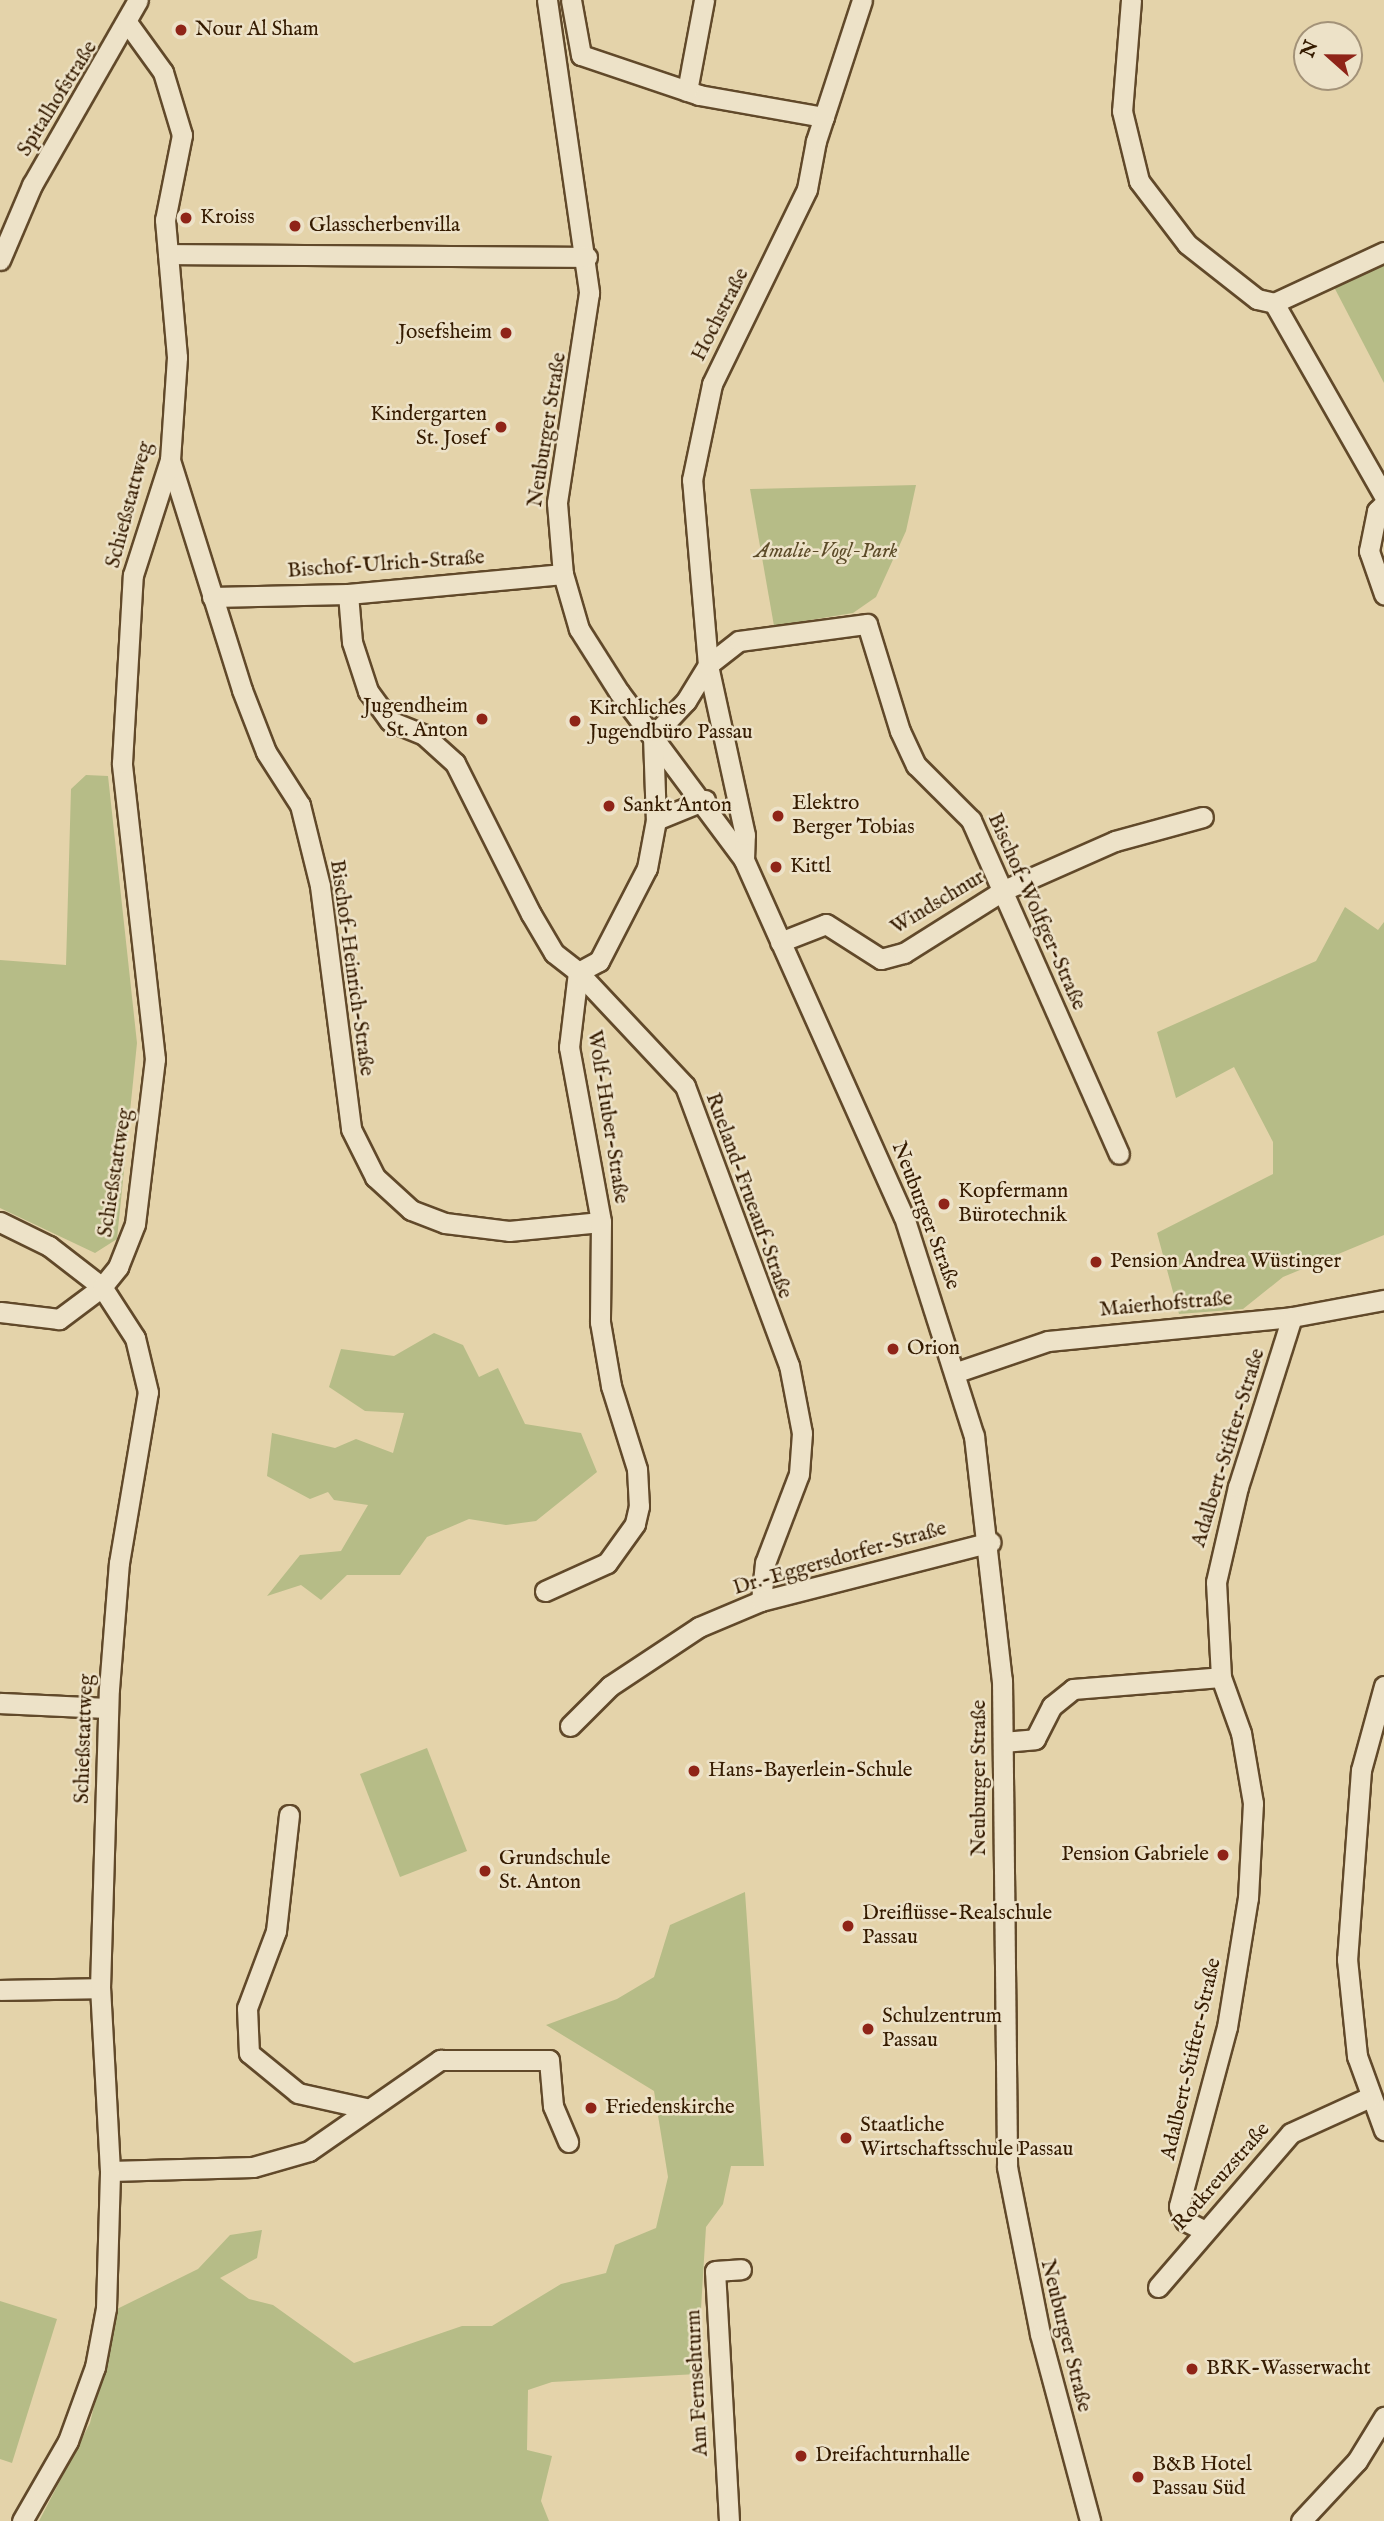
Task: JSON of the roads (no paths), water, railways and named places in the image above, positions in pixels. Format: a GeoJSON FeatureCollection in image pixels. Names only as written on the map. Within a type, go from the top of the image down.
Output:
{"type":"FeatureCollection","features":[{"type":"Feature","properties":{"kind":"street","name":"Spitalhofstraße"},"geometry":{"type":"LineString","coordinates":[[0,260],[32,186],[129,25],[138,0]]}},
{"type":"Feature","properties":{"kind":"street","name":"Neuburger Straße"},"geometry":{"type":"LineString","coordinates":[[547,0],[587,257],[584,348],[557,503],[563,574],[579,629],[653,736],[705,800],[744,860],[905,1217],[957,1372],[991,1542],[1003,1742],[1007,2167],[1040,2334],[1090,2521]]}},
{"type":"Feature","properties":{"kind":"street"},"geometry":{"type":"LineString","coordinates":[[571,0],[581,55],[687,91],[824,117]]}},
{"type":"Feature","properties":{"kind":"street"},"geometry":{"type":"LineString","coordinates":[[687,91],[704,0]]}},
{"type":"Feature","properties":{"kind":"street","name":"Hochstraße"},"geometry":{"type":"LineString","coordinates":[[744,860],[745,835],[708,664],[692,536],[700,426],[712,384],[807,189],[824,117],[862,0]]}},
{"type":"Feature","properties":{"kind":"street"},"geometry":{"type":"LineString","coordinates":[[1131,0],[1122,111],[1139,181],[1187,244],[1257,299],[1274,303],[1384,253]]}},
{"type":"Feature","properties":{"kind":"street","name":"Schießstattweg"},"geometry":{"type":"LineString","coordinates":[[22,2521],[68,2441],[95,2367],[106,2308],[110,2171],[100,1988],[108,1708],[119,1563],[148,1392],[135,1338],[102,1287],[118,1267],[135,1224],[155,1059],[122,763],[133,575],[170,460],[177,357],[164,220],[182,135],[179,111],[163,72],[129,25]]}},
{"type":"Feature","properties":{"kind":"street"},"geometry":{"type":"LineString","coordinates":[[168,254],[587,257]]}},
{"type":"Feature","properties":{"kind":"street"},"geometry":{"type":"LineString","coordinates":[[1274,303],[1384,496]]}},
{"type":"Feature","properties":{"kind":"street","name":"Bischof-Heinrich-Straße"},"geometry":{"type":"LineString","coordinates":[[170,460],[212,597],[266,752],[300,805],[320,886],[351,1129],[375,1177],[411,1210],[445,1223],[509,1231],[601,1222]]}},
{"type":"Feature","properties":{"kind":"street"},"geometry":{"type":"LineString","coordinates":[[1384,504],[1377,511],[1369,551],[1384,594]]}},
{"type":"Feature","properties":{"kind":"street","name":"Bischof-Ulrich-Straße"},"geometry":{"type":"LineString","coordinates":[[212,597],[348,594],[563,574]]}},
{"type":"Feature","properties":{"kind":"street"},"geometry":{"type":"LineString","coordinates":[[348,594],[352,642],[368,691],[390,721],[424,735],[454,763],[531,914],[554,953],[578,972],[599,961],[647,868],[656,820],[653,736],[686,701],[708,664]]}},
{"type":"Feature","properties":{"kind":"street","name":"Bischof-Wolfger-Straße"},"geometry":{"type":"LineString","coordinates":[[708,664],[739,641],[867,624],[916,765],[957,799],[1004,890],[1119,1154]]}},
{"type":"Feature","properties":{"kind":"street"},"geometry":{"type":"LineString","coordinates":[[656,820],[705,800]]}},
{"type":"Feature","properties":{"kind":"street","name":"Windschnur"},"geometry":{"type":"LineString","coordinates":[[780,942],[825,924],[881,959],[904,953],[1004,890],[1115,841],[1203,817]]}},
{"type":"Feature","properties":{"kind":"street","name":"Wolf-Huber-Straße"},"geometry":{"type":"LineString","coordinates":[[545,1591],[607,1563],[635,1524],[639,1506],[636,1469],[611,1386],[600,1322],[601,1222],[569,1047],[578,972]]}},
{"type":"Feature","properties":{"kind":"street","name":"Rueland-Frueauf-Straße"},"geometry":{"type":"LineString","coordinates":[[578,972],[684,1086],[789,1365],[802,1433],[799,1474],[765,1563],[761,1601]]}},
{"type":"Feature","properties":{"kind":"street"},"geometry":{"type":"LineString","coordinates":[[0,1222],[50,1245],[102,1287],[58,1320],[0,1312]]}},
{"type":"Feature","properties":{"kind":"street","name":"Maierhofstraße"},"geometry":{"type":"LineString","coordinates":[[957,1372],[1048,1341],[1292,1317],[1384,1300]]}},
{"type":"Feature","properties":{"kind":"street","name":"Adalbert-Stifter-Straße"},"geometry":{"type":"LineString","coordinates":[[1205,2231],[1185,2221],[1179,2206],[1227,2027],[1252,1845],[1248,1766],[1221,1677],[1214,1609],[1220,1552],[1292,1317]]}},
{"type":"Feature","properties":{"kind":"street","name":"Dr.-Eggersdorfer-Straße"},"geometry":{"type":"LineString","coordinates":[[570,1726],[611,1686],[699,1627],[761,1601],[991,1542]]}},
{"type":"Feature","properties":{"kind":"street"},"geometry":{"type":"LineString","coordinates":[[1003,1742],[1035,1739],[1052,1706],[1073,1689],[1221,1677]]}},
{"type":"Feature","properties":{"kind":"street"},"geometry":{"type":"LineString","coordinates":[[1384,1686],[1362,1769],[1348,1914],[1348,2002],[1370,2097],[1384,2130]]}},
{"type":"Feature","properties":{"kind":"street"},"geometry":{"type":"LineString","coordinates":[[0,1703],[108,1708]]}},
{"type":"Feature","properties":{"kind":"street"},"geometry":{"type":"LineString","coordinates":[[249,2053],[247,2008],[276,1931],[289,1815]]}},
{"type":"Feature","properties":{"kind":"street"},"geometry":{"type":"LineString","coordinates":[[0,1990],[100,1988]]}},
{"type":"Feature","properties":{"kind":"street"},"geometry":{"type":"LineString","coordinates":[[236,2017],[249,2053],[298,2093],[365,2108]]}},
{"type":"Feature","properties":{"kind":"street"},"geometry":{"type":"LineString","coordinates":[[110,2171],[253,2168],[309,2151],[365,2108],[440,2060],[549,2060],[553,2106],[568,2142]]}},
{"type":"Feature","properties":{"kind":"street","name":"Rotkreuzstraße"},"geometry":{"type":"LineString","coordinates":[[1158,2287],[1291,2133],[1370,2097]]}},
{"type":"Feature","properties":{"kind":"street","name":"Am Fernsehturm"},"geometry":{"type":"LineString","coordinates":[[729,2521],[715,2270],[741,2269]]}},
{"type":"Feature","properties":{"kind":"street"},"geometry":{"type":"LineString","coordinates":[[1301,2521],[1357,2461],[1384,2417]]}},
{"type":"Feature","properties":{"kind":"place","name":"Nour Al Sham"},"geometry":{"type":"Point","coordinates":[181,30]}},
{"type":"Feature","properties":{"kind":"place","name":"Kroiss"},"geometry":{"type":"Point","coordinates":[186,218]}},
{"type":"Feature","properties":{"kind":"place","name":"Glasscherbenvilla"},"geometry":{"type":"Point","coordinates":[295,226]}},
{"type":"Feature","properties":{"kind":"place","name":"Josefsheim"},"geometry":{"type":"Point","coordinates":[506,333]}},
{"type":"Feature","properties":{"kind":"place","name":"Kindergarten St. Josef"},"geometry":{"type":"Point","coordinates":[501,427]}},
{"type":"Feature","properties":{"kind":"place","name":"Jugendheim St. Anton"},"geometry":{"type":"Point","coordinates":[482,719]}},
{"type":"Feature","properties":{"kind":"place","name":"Kirchliches Jugendbüro Passau"},"geometry":{"type":"Point","coordinates":[575,721]}},
{"type":"Feature","properties":{"kind":"place","name":"Sankt Anton"},"geometry":{"type":"Point","coordinates":[609,806]}},
{"type":"Feature","properties":{"kind":"place","name":"Elektro Berger Tobias"},"geometry":{"type":"Point","coordinates":[778,816]}},
{"type":"Feature","properties":{"kind":"place","name":"Kittl"},"geometry":{"type":"Point","coordinates":[776,867]}},
{"type":"Feature","properties":{"kind":"place","name":"Kopfermann Bürotechnik"},"geometry":{"type":"Point","coordinates":[944,1204]}},
{"type":"Feature","properties":{"kind":"place","name":"Pension Andrea Wüstinger"},"geometry":{"type":"Point","coordinates":[1096,1262]}},
{"type":"Feature","properties":{"kind":"place","name":"Orion"},"geometry":{"type":"Point","coordinates":[893,1349]}},
{"type":"Feature","properties":{"kind":"place","name":"Hans-Bayerlein-Schule"},"geometry":{"type":"Point","coordinates":[694,1771]}},
{"type":"Feature","properties":{"kind":"place","name":"Pension Gabriele"},"geometry":{"type":"Point","coordinates":[1223,1855]}},
{"type":"Feature","properties":{"kind":"place","name":"Grundschule St. Anton"},"geometry":{"type":"Point","coordinates":[485,1871]}},
{"type":"Feature","properties":{"kind":"place","name":"Dreiflüsse-Realschule Passau"},"geometry":{"type":"Point","coordinates":[848,1926]}},
{"type":"Feature","properties":{"kind":"place","name":"Schulzentrum Passau"},"geometry":{"type":"Point","coordinates":[868,2029]}},
{"type":"Feature","properties":{"kind":"place","name":"Friedenskirche"},"geometry":{"type":"Point","coordinates":[591,2108]}},
{"type":"Feature","properties":{"kind":"place","name":"Staatliche Wirtschaftsschule Passau"},"geometry":{"type":"Point","coordinates":[846,2138]}},
{"type":"Feature","properties":{"kind":"place","name":"BRK-Wasserwacht"},"geometry":{"type":"Point","coordinates":[1192,2369]}},
{"type":"Feature","properties":{"kind":"place","name":"Dreifachturnhalle"},"geometry":{"type":"Point","coordinates":[801,2456]}},
{"type":"Feature","properties":{"kind":"place","name":"B&B Hotel Passau Süd"},"geometry":{"type":"Point","coordinates":[1138,2477]}},
{"type":"Feature","properties":{"kind":"park label","name":"Amalie-Vogl-Park"},"geometry":{"type":"Point","coordinates":[826,552]}}]}
